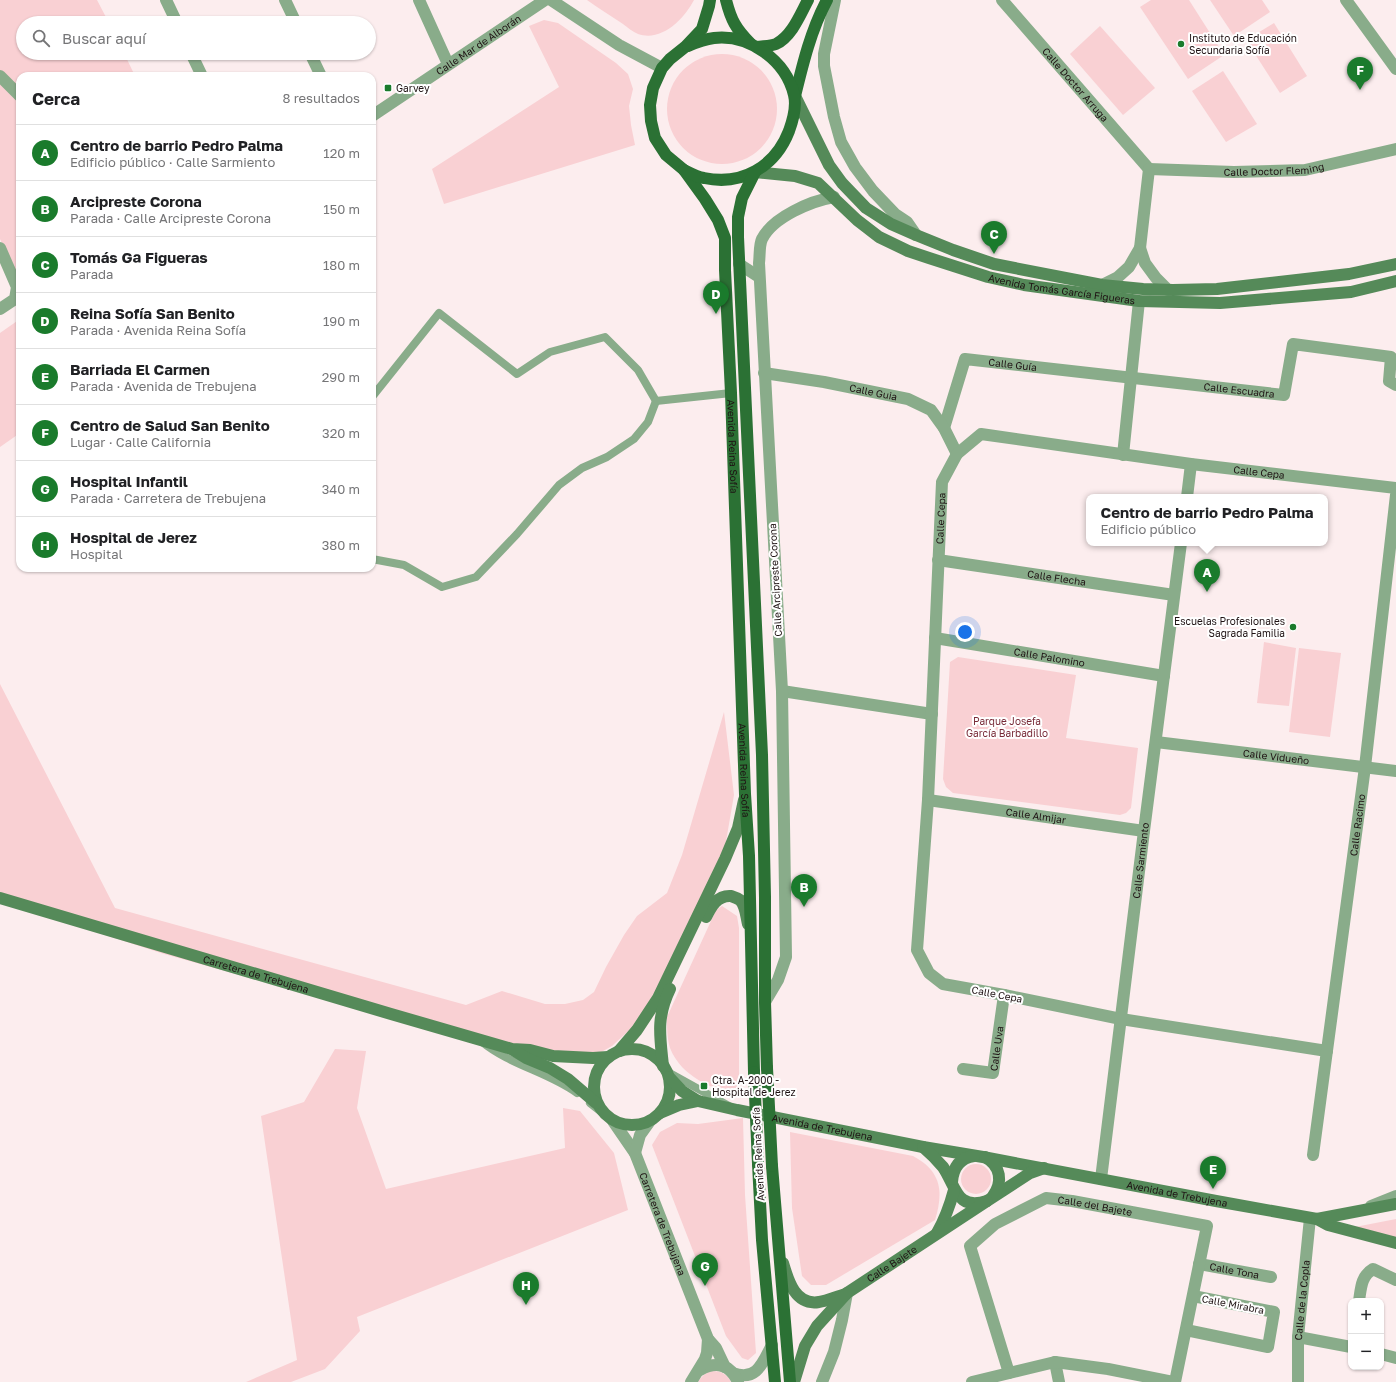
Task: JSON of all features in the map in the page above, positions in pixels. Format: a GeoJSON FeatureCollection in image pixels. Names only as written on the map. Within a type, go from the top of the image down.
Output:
{"type":"FeatureCollection","features":[{"type":"Feature","properties":{"kind":"main road","name":"Avenida Reina Sofía"},"geometry":{"type":"LineString","coordinates":[[710,0],[702,29],[662,68],[653,88],[650,105],[651,121],[655,138],[666,155],[684,170],[702,178],[722,180],[742,177],[755,172],[774,157],[785,141],[794,113],[795,96],[784,72],[764,51],[754,45],[738,30],[730,15],[726,0]]}},
{"type":"Feature","properties":{"kind":"main road"},"geometry":{"type":"LineString","coordinates":[[754,45],[775,44],[783,39],[794,26],[808,0]]}},
{"type":"Feature","properties":{"kind":"main road"},"geometry":{"type":"LineString","coordinates":[[795,96],[805,52],[818,16],[827,0]]}},
{"type":"Feature","properties":{"kind":"main road","name":"Avenida Reina Sofía"},"geometry":{"type":"LineString","coordinates":[[685,47],[700,40],[715,38],[732,38],[754,45]]}},
{"type":"Feature","properties":{"kind":"main road","name":"Avenida Tomás García Figueras"},"geometry":{"type":"LineString","coordinates":[[795,96],[829,165],[842,183],[866,208],[891,224],[916,235],[994,264],[1102,285],[1168,290],[1217,288],[1349,274],[1396,264]]}},
{"type":"Feature","properties":{"kind":"main road","name":"Avenida Reina Sofía"},"geometry":{"type":"LineString","coordinates":[[684,170],[718,220],[725,238],[745,794],[749,856],[754,1072],[758,1164],[762,1240],[775,1382]]}},
{"type":"Feature","properties":{"kind":"main road","name":"Avenida Reina Sofía"},"geometry":{"type":"LineString","coordinates":[[755,172],[742,198],[738,216],[739,264],[762,763],[767,1068],[772,1166],[790,1382]]}},
{"type":"Feature","properties":{"kind":"main road","name":"Avenida Tomás García Figueras"},"geometry":{"type":"LineString","coordinates":[[755,172],[795,176],[818,183],[857,220],[879,237],[908,251],[929,258],[988,277],[1024,285],[1139,301],[1220,303],[1351,292],[1396,281]]}},
{"type":"Feature","properties":{"kind":"main road"},"geometry":{"type":"LineString","coordinates":[[619,1051],[637,1030],[658,998],[705,903],[738,828],[745,794]]}},
{"type":"Feature","properties":{"kind":"main road"},"geometry":{"type":"LineString","coordinates":[[666,1072],[655,1057],[644,1051],[631,1049],[619,1051],[608,1057],[594,1078],[596,1103],[609,1117],[625,1125],[638,1125],[650,1121],[660,1113],[667,1102],[670,1090],[659,1022],[665,1000],[712,906],[719,899],[727,896],[740,900],[745,910],[751,941]]}},
{"type":"Feature","properties":{"kind":"main road","name":"Carretera de Trebujena"},"geometry":{"type":"LineString","coordinates":[[0,898],[512,1049],[530,1050],[553,1056],[593,1058],[608,1057]]}},
{"type":"Feature","properties":{"kind":"main road","name":"Carretera de Trebujena"},"geometry":{"type":"LineString","coordinates":[[512,1049],[526,1058],[550,1068],[568,1079],[596,1103]]}},
{"type":"Feature","properties":{"kind":"main road","name":"Avenida de Trebujena"},"geometry":{"type":"LineString","coordinates":[[666,1072],[682,1091],[698,1101],[737,1110],[923,1147],[1313,1218]]}},
{"type":"Feature","properties":{"kind":"main road","name":"Avenida de Trebujena"},"geometry":{"type":"LineString","coordinates":[[660,1113],[679,1105],[698,1101]]}},
{"type":"Feature","properties":{"kind":"main road"},"geometry":{"type":"LineString","coordinates":[[923,1147],[943,1167],[958,1196],[964,1201],[972,1203],[980,1203],[990,1199],[1030,1173],[1045,1168]]}},
{"type":"Feature","properties":{"kind":"main road"},"geometry":{"type":"LineString","coordinates":[[953,1186],[952,1174],[960,1161],[967,1157],[979,1156],[993,1163],[999,1174],[1000,1182],[998,1190],[990,1199]]}},
{"type":"Feature","properties":{"kind":"main road","name":"Calle Bajete"},"geometry":{"type":"LineString","coordinates":[[937,1234],[951,1203],[953,1186]]}},
{"type":"Feature","properties":{"kind":"main road","name":"Calle Bajete"},"geometry":{"type":"LineString","coordinates":[[847,1293],[990,1199]]}},
{"type":"Feature","properties":{"kind":"main road"},"geometry":{"type":"LineString","coordinates":[[1313,1218],[1357,1212],[1396,1204]]}},
{"type":"Feature","properties":{"kind":"main road"},"geometry":{"type":"LineString","coordinates":[[1313,1218],[1328,1225],[1396,1243]]}},
{"type":"Feature","properties":{"kind":"main road"},"geometry":{"type":"LineString","coordinates":[[780,1254],[790,1286],[801,1298],[807,1301],[818,1302],[847,1293]]}},
{"type":"Feature","properties":{"kind":"main road"},"geometry":{"type":"LineString","coordinates":[[794,1382],[805,1346],[817,1326],[847,1293]]}},
{"type":"Feature","properties":{"kind":"street"},"geometry":{"type":"LineString","coordinates":[[166,0],[174,16]]}},
{"type":"Feature","properties":{"kind":"street"},"geometry":{"type":"LineString","coordinates":[[285,0],[293,16]]}},
{"type":"Feature","properties":{"kind":"street"},"geometry":{"type":"LineString","coordinates":[[419,0],[448,64]]}},
{"type":"Feature","properties":{"kind":"street","name":"Calle Mar de Alborán"},"geometry":{"type":"LineString","coordinates":[[376,113],[545,0]]}},
{"type":"Feature","properties":{"kind":"street"},"geometry":{"type":"LineString","coordinates":[[551,0],[619,45],[662,68]]}},
{"type":"Feature","properties":{"kind":"street","name":"Avenida Tomás García Figueras"},"geometry":{"type":"LineString","coordinates":[[835,0],[824,54],[824,66],[834,117],[841,142],[855,167],[873,191],[895,214],[906,222],[916,235]]}},
{"type":"Feature","properties":{"kind":"street","name":"Calle Doctor Arruga"},"geometry":{"type":"LineString","coordinates":[[1002,0],[1149,169]]}},
{"type":"Feature","properties":{"kind":"street"},"geometry":{"type":"LineString","coordinates":[[1346,0],[1396,69]]}},
{"type":"Feature","properties":{"kind":"street"},"geometry":{"type":"LineString","coordinates":[[194,60],[200,72]]}},
{"type":"Feature","properties":{"kind":"street"},"geometry":{"type":"LineString","coordinates":[[313,60],[319,72]]}},
{"type":"Feature","properties":{"kind":"street"},"geometry":{"type":"LineString","coordinates":[[0,76],[16,92]]}},
{"type":"Feature","properties":{"kind":"street","name":"Calle Doctor Fleming"},"geometry":{"type":"LineString","coordinates":[[1149,169],[1234,172],[1305,170],[1396,149]]}},
{"type":"Feature","properties":{"kind":"street"},"geometry":{"type":"LineString","coordinates":[[1102,285],[1118,277],[1129,267],[1140,248],[1149,169]]}},
{"type":"Feature","properties":{"kind":"street","name":"Calle Arcipreste Corona"},"geometry":{"type":"LineString","coordinates":[[765,1002],[778,980],[786,957],[782,691],[759,264],[762,240],[770,228],[792,213],[821,199],[834,197]]}},
{"type":"Feature","properties":{"kind":"street"},"geometry":{"type":"LineString","coordinates":[[0,248],[16,285]]}},
{"type":"Feature","properties":{"kind":"street"},"geometry":{"type":"LineString","coordinates":[[1140,248],[1145,263],[1156,278],[1168,290]]}},
{"type":"Feature","properties":{"kind":"street"},"geometry":{"type":"LineString","coordinates":[[739,264],[760,277]]}},
{"type":"Feature","properties":{"kind":"street"},"geometry":{"type":"LineString","coordinates":[[0,309],[15,299],[16,293]]}},
{"type":"Feature","properties":{"kind":"street"},"geometry":{"type":"LineString","coordinates":[[1123,455],[1139,301]]}},
{"type":"Feature","properties":{"kind":"street","name":"Calle Escuadra"},"geometry":{"type":"LineString","coordinates":[[1131,378],[1284,394],[1293,344],[1392,357],[1389,381],[1396,386]]}},
{"type":"Feature","properties":{"kind":"street","name":"Calle Guía"},"geometry":{"type":"LineString","coordinates":[[944,428],[965,358],[1131,378]]}},
{"type":"Feature","properties":{"kind":"street","name":"Calle Guia"},"geometry":{"type":"LineString","coordinates":[[764,373],[824,382],[908,399],[931,410],[944,428],[957,454]]}},
{"type":"Feature","properties":{"kind":"street","name":"Calle Cepa"},"geometry":{"type":"LineString","coordinates":[[1327,1051],[1121,1019],[942,984],[929,973],[917,950],[928,800],[942,482],[957,454],[981,434],[1191,464],[1396,488]]}},
{"type":"Feature","properties":{"kind":"street"},"geometry":{"type":"LineString","coordinates":[[1187,494],[1191,464]]}},
{"type":"Feature","properties":{"kind":"street","name":"Calle Racimo"},"geometry":{"type":"LineString","coordinates":[[1314,1155],[1365,767],[1396,495]]}},
{"type":"Feature","properties":{"kind":"street","name":"Calle Sarmiento"},"geometry":{"type":"LineString","coordinates":[[1101,1179],[1181,546]]}},
{"type":"Feature","properties":{"kind":"street","name":"Calle Flecha"},"geometry":{"type":"LineString","coordinates":[[938,560],[1174,595]]}},
{"type":"Feature","properties":{"kind":"street","name":"Calle Palomino"},"geometry":{"type":"LineString","coordinates":[[935,638],[1164,676]]}},
{"type":"Feature","properties":{"kind":"street"},"geometry":{"type":"LineString","coordinates":[[782,691],[932,714]]}},
{"type":"Feature","properties":{"kind":"street","name":"Calle Vidueño"},"geometry":{"type":"LineString","coordinates":[[1156,742],[1396,771]]}},
{"type":"Feature","properties":{"kind":"street","name":"Calle Almijar"},"geometry":{"type":"LineString","coordinates":[[928,800],[1144,831]]}},
{"type":"Feature","properties":{"kind":"street","name":"Calle Uva"},"geometry":{"type":"LineString","coordinates":[[963,1069],[993,1073],[1004,995]]}},
{"type":"Feature","properties":{"kind":"street","name":"Carretera de Trebujena"},"geometry":{"type":"LineString","coordinates":[[609,1117],[635,1153],[708,1339],[716,1348],[732,1374]]}},
{"type":"Feature","properties":{"kind":"street"},"geometry":{"type":"LineString","coordinates":[[635,1153],[640,1135],[650,1121]]}},
{"type":"Feature","properties":{"kind":"street"},"geometry":{"type":"LineString","coordinates":[[1357,1212],[1396,1196]]}},
{"type":"Feature","properties":{"kind":"street","name":"Calle del Bajete"},"geometry":{"type":"LineString","coordinates":[[1009,1373],[970,1246],[995,1224],[1046,1198],[1072,1201],[1207,1226],[1174,1382]]}},
{"type":"Feature","properties":{"kind":"street","name":"Calle de la Copla"},"geometry":{"type":"LineString","coordinates":[[1298,1382],[1298,1337],[1313,1218]]}},
{"type":"Feature","properties":{"kind":"street","name":"Calle Tona"},"geometry":{"type":"LineString","coordinates":[[1199,1264],[1271,1277]]}},
{"type":"Feature","properties":{"kind":"street"},"geometry":{"type":"LineString","coordinates":[[1360,1298],[1362,1283],[1366,1273],[1373,1269],[1396,1280]]}},
{"type":"Feature","properties":{"kind":"street"},"geometry":{"type":"LineString","coordinates":[[822,1382],[834,1352],[847,1293]]}},
{"type":"Feature","properties":{"kind":"street","name":"Calle Mirabra"},"geometry":{"type":"LineString","coordinates":[[1186,1330],[1268,1347],[1274,1312],[1193,1296]]}},
{"type":"Feature","properties":{"kind":"street"},"geometry":{"type":"LineString","coordinates":[[1298,1337],[1348,1346]]}},
{"type":"Feature","properties":{"kind":"street"},"geometry":{"type":"LineString","coordinates":[[700,1370],[707,1354],[708,1339]]}},
{"type":"Feature","properties":{"kind":"street"},"geometry":{"type":"LineString","coordinates":[[691,1382],[700,1370],[715,1364],[732,1374],[745,1376],[752,1374],[762,1365],[772,1345]]}},
{"type":"Feature","properties":{"kind":"street"},"geometry":{"type":"LineString","coordinates":[[1384,1355],[1396,1358]]}},
{"type":"Feature","properties":{"kind":"street"},"geometry":{"type":"LineString","coordinates":[[1055,1362],[1059,1382]]}},
{"type":"Feature","properties":{"kind":"street"},"geometry":{"type":"LineString","coordinates":[[972,1382],[1055,1362],[1108,1369],[1174,1382]]}},
{"type":"Feature","properties":{"kind":"lane"},"geometry":{"type":"LineString","coordinates":[[376,392],[439,313],[517,374],[550,352],[605,337],[638,370],[656,401]]}},
{"type":"Feature","properties":{"kind":"lane"},"geometry":{"type":"LineString","coordinates":[[656,401],[731,393]]}},
{"type":"Feature","properties":{"kind":"lane"},"geometry":{"type":"LineString","coordinates":[[376,560],[404,564],[442,587],[476,577],[517,534],[559,485],[582,468],[608,457],[634,439],[648,422],[656,401]]}},
{"type":"Feature","properties":{"kind":"lane"},"geometry":{"type":"LineString","coordinates":[[478,1039],[494,1052],[572,1089],[609,1117]]}},
{"type":"Feature","properties":{"kind":"lane"},"geometry":{"type":"LineString","coordinates":[[666,1072],[710,1094],[737,1110]]}},
{"type":"Feature","properties":{"kind":"green space"},"geometry":{"type":"Polygon","coordinates":[[[0,0],[97,0],[105,16],[16,16],[16,60],[127,60],[133,72],[16,72],[16,274],[0,239],[0,0]]]}},
{"type":"Feature","properties":{"kind":"green space"},"geometry":{"type":"Polygon","coordinates":[[[587,0],[694,0],[690,7],[671,27],[664,32],[647,36],[634,32],[587,0]]]}},
{"type":"Feature","properties":{"kind":"green space"},"geometry":{"type":"Polygon","coordinates":[[[1151,0],[1189,0],[1224,55],[1188,79],[1140,7],[1151,0]]]}},
{"type":"Feature","properties":{"kind":"green space"},"geometry":{"type":"Polygon","coordinates":[[[1210,0],[1262,0],[1270,12],[1234,36],[1210,0]]]}},
{"type":"Feature","properties":{"kind":"green space"},"geometry":{"type":"Polygon","coordinates":[[[544,20],[558,23],[616,63],[628,74],[633,89],[629,106],[635,145],[444,204],[432,169],[559,87],[529,26],[544,20]]]}},
{"type":"Feature","properties":{"kind":"green space"},"geometry":{"type":"Polygon","coordinates":[[[1274,23],[1307,76],[1280,93],[1246,40],[1274,23]]]}},
{"type":"Feature","properties":{"kind":"green space"},"geometry":{"type":"Polygon","coordinates":[[[1100,26],[1155,88],[1123,115],[1070,54],[1100,26]]]}},
{"type":"Feature","properties":{"kind":"green space"},"geometry":{"type":"Polygon","coordinates":[[[722,54],[743,58],[753,63],[761,70],[768,78],[773,88],[777,109],[773,130],[768,140],[761,148],[753,155],[743,160],[722,164],[701,160],[691,155],[683,148],[676,140],[671,130],[667,109],[671,88],[676,78],[683,70],[691,63],[701,58],[722,54]]]}},
{"type":"Feature","properties":{"kind":"green space"},"geometry":{"type":"Polygon","coordinates":[[[1223,71],[1257,124],[1226,142],[1192,91],[1223,71]]]}},
{"type":"Feature","properties":{"kind":"green space"},"geometry":{"type":"Polygon","coordinates":[[[16,322],[16,436],[0,447],[0,333],[16,322]]]}},
{"type":"Feature","properties":{"kind":"green space"},"geometry":{"type":"Polygon","coordinates":[[[1264,642],[1296,648],[1289,706],[1257,703],[1264,642]]]}},
{"type":"Feature","properties":{"kind":"green space"},"geometry":{"type":"Polygon","coordinates":[[[1299,648],[1341,653],[1330,737],[1289,732],[1299,648]]]}},
{"type":"Feature","properties":{"kind":"green space","name":"Parque Josefa García Barbadillo"},"geometry":{"type":"Polygon","coordinates":[[[958,657],[1076,675],[1066,738],[1138,748],[1131,808],[1126,813],[1120,815],[953,793],[946,787],[943,779],[950,662],[958,657]]]}},
{"type":"Feature","properties":{"kind":"green space"},"geometry":{"type":"Polygon","coordinates":[[[0,684],[115,908],[466,1005],[502,991],[545,1004],[565,1004],[583,1000],[594,992],[624,935],[637,916],[667,893],[682,855],[724,712],[734,795],[724,853],[674,959],[636,1024],[612,1046],[587,1060],[511,1050],[164,954],[0,901],[0,684]]]}},
{"type":"Feature","properties":{"kind":"green space"},"geometry":{"type":"Polygon","coordinates":[[[722,906],[737,916],[739,928],[739,1098],[708,1085],[690,1074],[682,1067],[670,1048],[667,1032],[667,1017],[716,910],[722,906]]]}},
{"type":"Feature","properties":{"kind":"green space"},"geometry":{"type":"Polygon","coordinates":[[[335,1049],[366,1051],[357,1108],[386,1189],[565,1148],[563,1108],[580,1111],[614,1153],[628,1210],[357,1317],[360,1331],[325,1369],[291,1382],[246,1382],[297,1360],[261,1116],[304,1102],[335,1049]]]}},
{"type":"Feature","properties":{"kind":"green space"},"geometry":{"type":"Polygon","coordinates":[[[743,1118],[745,1195],[756,1353],[748,1360],[742,1358],[726,1336],[652,1145],[660,1132],[677,1123],[698,1124],[743,1118]]]}},
{"type":"Feature","properties":{"kind":"green space"},"geometry":{"type":"Polygon","coordinates":[[[790,1132],[913,1156],[930,1168],[938,1183],[939,1200],[935,1220],[826,1285],[811,1285],[802,1276],[792,1208],[790,1132]]]}},
{"type":"Feature","properties":{"kind":"green space"},"geometry":{"type":"Polygon","coordinates":[[[976,1164],[982,1165],[990,1173],[990,1185],[982,1193],[976,1194],[970,1193],[962,1185],[961,1179],[962,1173],[970,1165],[976,1164]]]}},
{"type":"Feature","properties":{"kind":"green space"},"geometry":{"type":"Polygon","coordinates":[[[1396,1219],[1396,1239],[1355,1227],[1396,1219]]]}},
{"type":"Feature","properties":{"kind":"green space"},"geometry":{"type":"Polygon","coordinates":[[[712,1371],[723,1374],[728,1377],[731,1382],[698,1382],[704,1375],[712,1371]]]}},
{"type":"Feature","properties":{"kind":"place","name":"Instituto de Educación Secundaria Sofía"},"geometry":{"type":"Point","coordinates":[1181,44]}},
{"type":"Feature","properties":{"kind":"place","name":"Garvey"},"geometry":{"type":"Point","coordinates":[388,88]}},
{"type":"Feature","properties":{"kind":"place","name":"Centro de Salud San Benito"},"geometry":{"type":"Point","coordinates":[1360,90]}},
{"type":"Feature","properties":{"kind":"place","name":"Tomás Gª Figueras"},"geometry":{"type":"Point","coordinates":[994,254]}},
{"type":"Feature","properties":{"kind":"place","name":"Reina Sofía San Benito"},"geometry":{"type":"Point","coordinates":[716,314]}},
{"type":"Feature","properties":{"kind":"place","name":"Centro de barrio Pedro Palma"},"geometry":{"type":"Point","coordinates":[1207,592]}},
{"type":"Feature","properties":{"kind":"place","name":"Escuelas Profesionales Sagrada Familia"},"geometry":{"type":"Point","coordinates":[1293,627]}},
{"type":"Feature","properties":{"kind":"place","name":"Arcipreste Corona"},"geometry":{"type":"Point","coordinates":[804,907]}},
{"type":"Feature","properties":{"kind":"place","name":"Ctra. A-2000 - Hospital de Jerez"},"geometry":{"type":"Point","coordinates":[704,1086]}},
{"type":"Feature","properties":{"kind":"place","name":"Barriada El Carmen"},"geometry":{"type":"Point","coordinates":[1213,1189]}},
{"type":"Feature","properties":{"kind":"place","name":"Hospital Infantil"},"geometry":{"type":"Point","coordinates":[705,1286]}},
{"type":"Feature","properties":{"kind":"place","name":"Hospital de Jerez"},"geometry":{"type":"Point","coordinates":[526,1305]}}]}
